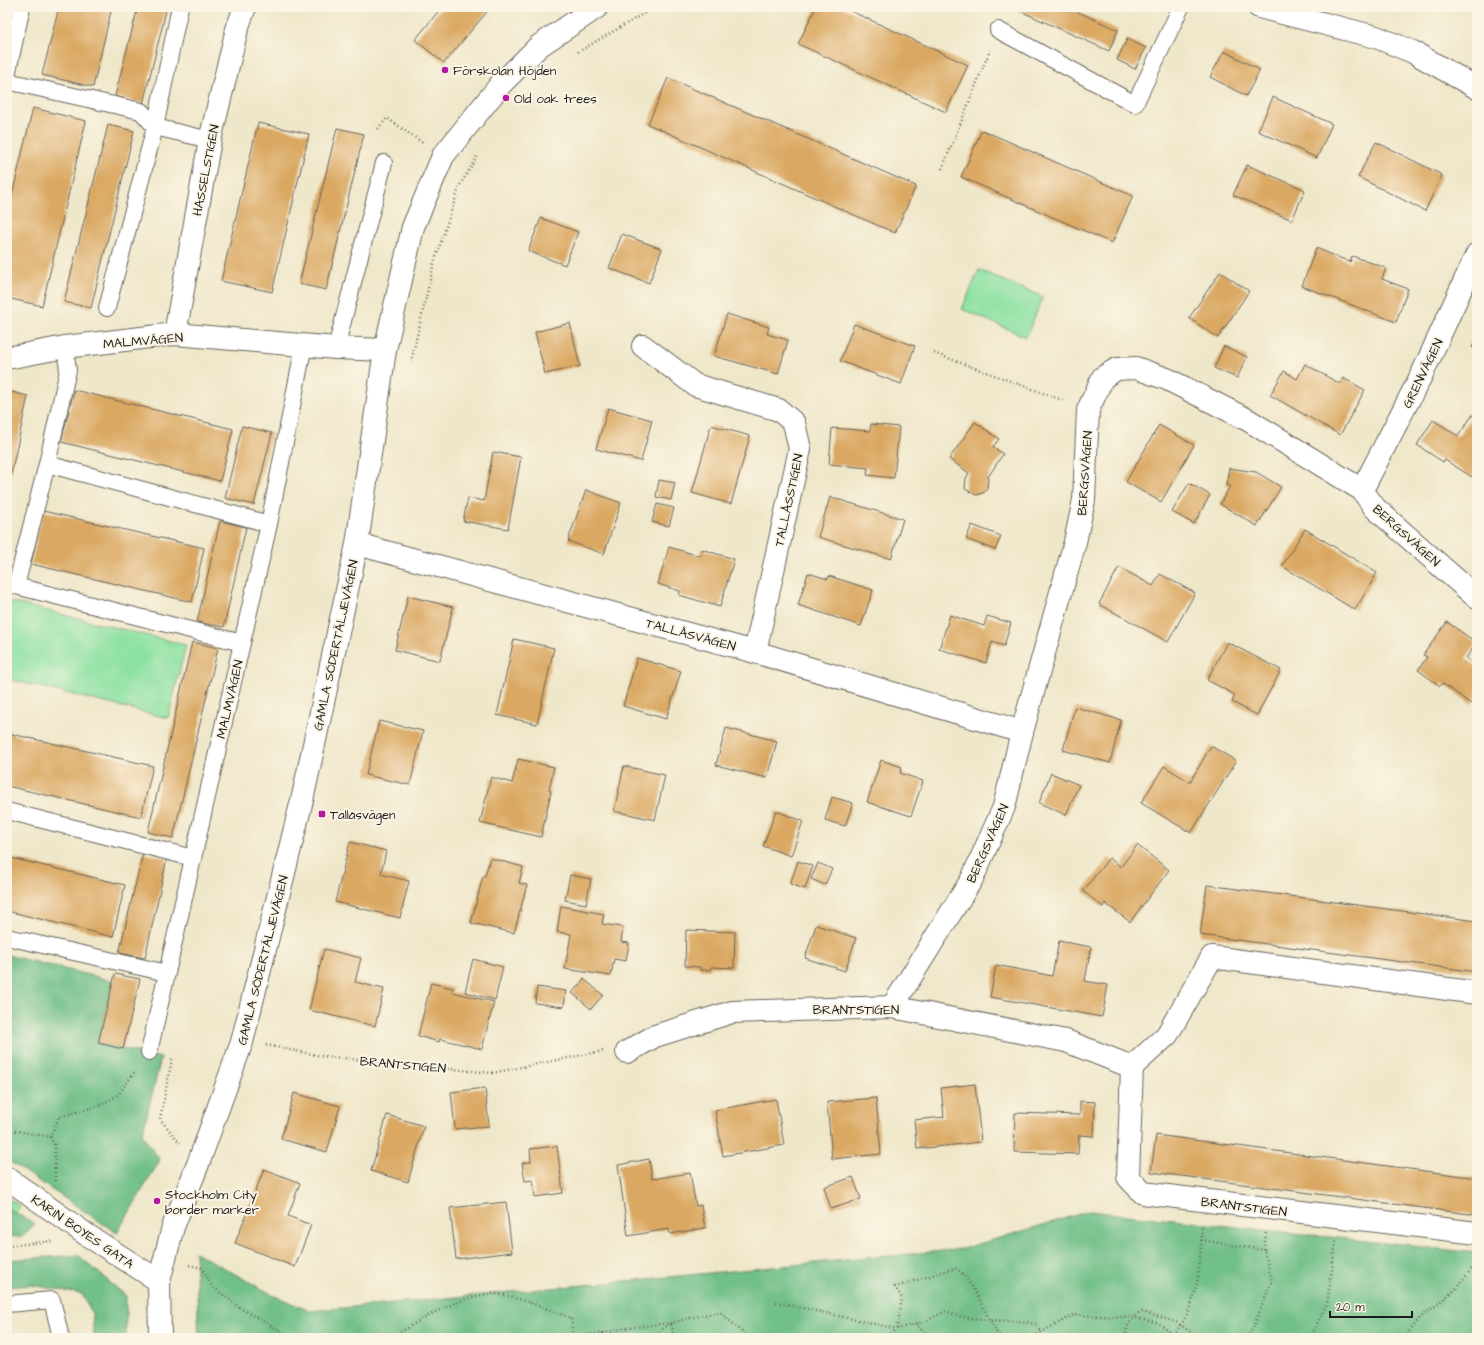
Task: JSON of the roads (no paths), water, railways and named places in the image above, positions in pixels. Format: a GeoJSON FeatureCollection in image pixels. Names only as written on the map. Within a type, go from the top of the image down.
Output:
{"type":"FeatureCollection","features":[{"type":"Feature","properties":{"kind":"street","name":"HASSELSTIGEN"},"geometry":{"type":"LineString","coordinates":[[175,334],[210,140],[237,29],[245,7]]}},
{"type":"Feature","properties":{"kind":"street","name":"GAMLA SÖDERTÄLJEVÄGEN"},"geometry":{"type":"LineString","coordinates":[[160,1338],[161,1272],[173,1228],[242,1042],[303,796],[357,544],[385,350],[413,227],[443,156],[501,84],[539,46],[597,7]]}},
{"type":"Feature","properties":{"kind":"street"},"geometry":{"type":"LineString","coordinates":[[1259,7],[1376,37],[1413,52],[1477,88]]}},
{"type":"Feature","properties":{"kind":"street","name":"GRENVÄGEN"},"geometry":{"type":"LineString","coordinates":[[1362,490],[1422,374],[1477,254]]}},
{"type":"Feature","properties":{"kind":"street","name":"MALMVÄGEN"},"geometry":{"type":"LineString","coordinates":[[7,358],[65,348],[175,334],[336,348],[385,350]]}},
{"type":"Feature","properties":{"kind":"street","name":"TALLÅSSTIGEN"},"geometry":{"type":"LineString","coordinates":[[643,346],[695,385],[778,410],[794,424],[800,449],[755,652]]}},
{"type":"Feature","properties":{"kind":"street","name":"BERGSVÄGEN"},"geometry":{"type":"LineString","coordinates":[[892,1006],[972,879],[1004,807],[1022,732],[1076,542],[1084,500],[1088,410],[1103,377],[1117,369],[1136,368],[1167,379],[1248,420],[1362,490],[1375,508],[1477,598]]}},
{"type":"Feature","properties":{"kind":"street","name":"TALLÅSVÄGEN"},"geometry":{"type":"LineString","coordinates":[[357,544],[755,652],[1022,732]]}},
{"type":"Feature","properties":{"kind":"street"},"geometry":{"type":"LineString","coordinates":[[1132,1067],[1167,1035],[1212,957],[1477,993]]}},
{"type":"Feature","properties":{"kind":"street","name":"BRANTSTIGEN"},"geometry":{"type":"LineString","coordinates":[[627,1052],[655,1036],[732,1012],[892,1006],[1066,1041],[1132,1067],[1128,1177],[1143,1194],[1477,1233]]}},
{"type":"Feature","properties":{"kind":"street","name":"KARIN BOYES GATA"},"geometry":{"type":"LineString","coordinates":[[7,1178],[87,1235],[161,1272]]}},
{"type":"Feature","properties":{"kind":"lane"},"geometry":{"type":"LineString","coordinates":[[7,76],[22,7]]}},
{"type":"Feature","properties":{"kind":"lane"},"geometry":{"type":"LineString","coordinates":[[107,308],[155,127],[180,7]]}},
{"type":"Feature","properties":{"kind":"lane"},"geometry":{"type":"LineString","coordinates":[[998,30],[1135,104],[1181,7]]}},
{"type":"Feature","properties":{"kind":"lane"},"geometry":{"type":"LineString","coordinates":[[7,81],[141,111],[155,127],[210,140]]}},
{"type":"Feature","properties":{"kind":"lane"},"geometry":{"type":"LineString","coordinates":[[336,348],[384,163]]}},
{"type":"Feature","properties":{"kind":"lane","name":"MALMVÄGEN"},"geometry":{"type":"LineString","coordinates":[[149,1052],[269,524],[304,345]]}},
{"type":"Feature","properties":{"kind":"lane"},"geometry":{"type":"LineString","coordinates":[[65,348],[68,370],[47,464],[11,585],[242,643]]}},
{"type":"Feature","properties":{"kind":"lane"},"geometry":{"type":"LineString","coordinates":[[47,464],[269,524]]}},
{"type":"Feature","properties":{"kind":"lane"},"geometry":{"type":"LineString","coordinates":[[7,811],[193,858]]}},
{"type":"Feature","properties":{"kind":"lane"},"geometry":{"type":"LineString","coordinates":[[7,937],[166,974]]}},
{"type":"Feature","properties":{"kind":"lane"},"geometry":{"type":"LineString","coordinates":[[7,1304],[52,1300],[61,1338]]}},
{"type":"Feature","properties":{"kind":"place","name":"Förskolan Höjden"},"geometry":{"type":"Point","coordinates":[445,70]}},
{"type":"Feature","properties":{"kind":"place","name":"Old oak trees"},"geometry":{"type":"Point","coordinates":[506,98]}},
{"type":"Feature","properties":{"kind":"place","name":"Tallåsvägen"},"geometry":{"type":"Point","coordinates":[322,814]}},
{"type":"Feature","properties":{"kind":"place","name":"Stockholm City border marker"},"geometry":{"type":"Point","coordinates":[157,1201]}}]}
